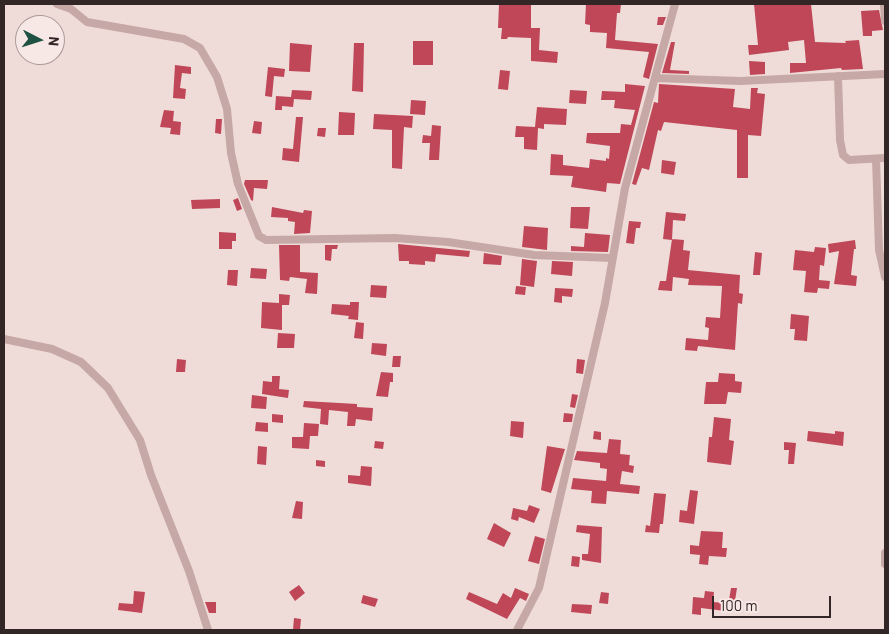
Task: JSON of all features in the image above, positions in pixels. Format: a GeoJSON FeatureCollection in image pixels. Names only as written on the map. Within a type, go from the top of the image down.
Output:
{"type":"FeatureCollection","features":[{"type":"Feature","properties":{"kind":"street"},"geometry":{"type":"LineString","coordinates":[[57,4],[71,9],[87,22],[184,39],[200,48],[217,77],[227,109],[231,153],[238,184],[259,236],[266,240],[395,238],[448,242],[534,255],[612,258]]}},
{"type":"Feature","properties":{"kind":"street"},"geometry":{"type":"LineString","coordinates":[[517,630],[539,588],[592,362],[625,188],[675,4]]}},
{"type":"Feature","properties":{"kind":"street"},"geometry":{"type":"LineString","coordinates":[[884,4],[885,21]]}},
{"type":"Feature","properties":{"kind":"street"},"geometry":{"type":"LineString","coordinates":[[655,78],[740,81],[885,74]]}},
{"type":"Feature","properties":{"kind":"street"},"geometry":{"type":"LineString","coordinates":[[838,76],[840,140],[843,155],[849,160],[885,158]]}},
{"type":"Feature","properties":{"kind":"street"},"geometry":{"type":"LineString","coordinates":[[876,159],[879,250],[885,277]]}},
{"type":"Feature","properties":{"kind":"street"},"geometry":{"type":"LineString","coordinates":[[4,339],[52,349],[81,362],[108,388],[140,440],[151,475],[189,571],[208,630]]}},
{"type":"Feature","properties":{"kind":"street"},"geometry":{"type":"LineString","coordinates":[[885,553],[885,564]]}},
{"type":"Feature","properties":{"kind":"building"},"geometry":{"type":"Polygon","coordinates":[[[499,4],[531,4],[531,28],[540,28],[539,50],[558,52],[557,63],[531,61],[531,38],[508,37],[507,39],[501,39],[502,28],[498,28],[499,4]]]}},
{"type":"Feature","properties":{"kind":"building"},"geometry":{"type":"Polygon","coordinates":[[[586,4],[621,4],[620,13],[617,13],[615,40],[658,44],[649,79],[643,77],[649,52],[606,48],[607,33],[590,32],[590,25],[585,24],[586,4]]]}},
{"type":"Feature","properties":{"kind":"building"},"geometry":{"type":"Polygon","coordinates":[[[754,4],[811,4],[815,42],[846,43],[845,41],[859,40],[863,69],[842,70],[841,68],[790,73],[790,63],[806,63],[804,40],[788,42],[789,50],[749,55],[748,45],[758,45],[754,4]]]}},
{"type":"Feature","properties":{"kind":"building"},"geometry":{"type":"Polygon","coordinates":[[[879,10],[883,30],[872,31],[872,36],[863,36],[861,11],[879,10]]]}},
{"type":"Feature","properties":{"kind":"building"},"geometry":{"type":"Polygon","coordinates":[[[658,17],[666,17],[663,25],[657,25],[658,17]]]}},
{"type":"Feature","properties":{"kind":"building"},"geometry":{"type":"Polygon","coordinates":[[[413,41],[433,41],[433,65],[413,65],[413,41]]]}},
{"type":"Feature","properties":{"kind":"building"},"geometry":{"type":"Polygon","coordinates":[[[671,42],[675,42],[670,70],[689,71],[689,74],[662,73],[671,42]]]}},
{"type":"Feature","properties":{"kind":"building"},"geometry":{"type":"Polygon","coordinates":[[[290,43],[312,45],[310,72],[289,71],[290,43]]]}},
{"type":"Feature","properties":{"kind":"building"},"geometry":{"type":"Polygon","coordinates":[[[354,43],[364,43],[363,92],[352,91],[354,43]]]}},
{"type":"Feature","properties":{"kind":"building"},"geometry":{"type":"Polygon","coordinates":[[[749,61],[765,62],[765,74],[750,75],[749,61]]]}},
{"type":"Feature","properties":{"kind":"building"},"geometry":{"type":"Polygon","coordinates":[[[175,65],[191,67],[191,74],[182,73],[180,88],[186,89],[185,99],[173,98],[175,65]]]}},
{"type":"Feature","properties":{"kind":"building"},"geometry":{"type":"Polygon","coordinates":[[[268,67],[285,69],[284,77],[274,76],[272,97],[265,96],[268,67]]]}},
{"type":"Feature","properties":{"kind":"building"},"geometry":{"type":"Polygon","coordinates":[[[500,70],[510,71],[508,90],[498,89],[500,70]]]}},
{"type":"Feature","properties":{"kind":"building"},"geometry":{"type":"Polygon","coordinates":[[[625,84],[645,86],[620,184],[607,183],[606,192],[571,187],[573,176],[550,175],[551,154],[563,155],[563,165],[589,168],[590,159],[606,161],[606,158],[609,159],[610,146],[586,143],[587,133],[620,133],[621,124],[631,125],[635,110],[614,108],[615,100],[601,100],[602,91],[625,92],[625,84]]]}},
{"type":"Feature","properties":{"kind":"building"},"geometry":{"type":"Polygon","coordinates":[[[659,84],[735,89],[733,107],[750,109],[751,88],[758,88],[757,93],[765,94],[761,136],[748,135],[748,178],[737,178],[737,130],[664,122],[661,131],[658,130],[649,170],[642,168],[636,185],[632,184],[654,102],[658,103],[659,84]]]}},
{"type":"Feature","properties":{"kind":"building"},"geometry":{"type":"Polygon","coordinates":[[[292,90],[312,91],[311,100],[294,99],[293,107],[282,106],[282,110],[275,110],[276,96],[291,97],[292,90]]]}},
{"type":"Feature","properties":{"kind":"building"},"geometry":{"type":"Polygon","coordinates":[[[570,90],[587,91],[586,104],[569,103],[570,90]]]}},
{"type":"Feature","properties":{"kind":"building"},"geometry":{"type":"Polygon","coordinates":[[[411,100],[426,101],[425,115],[410,114],[411,100]]]}},
{"type":"Feature","properties":{"kind":"building"},"geometry":{"type":"Polygon","coordinates":[[[537,107],[567,109],[566,125],[544,124],[544,129],[538,128],[537,150],[524,149],[524,137],[515,137],[516,126],[535,127],[537,107]]]}},
{"type":"Feature","properties":{"kind":"building"},"geometry":{"type":"Polygon","coordinates":[[[164,110],[174,111],[173,121],[181,122],[180,135],[170,134],[171,128],[160,127],[164,110]]]}},
{"type":"Feature","properties":{"kind":"building"},"geometry":{"type":"Polygon","coordinates":[[[339,112],[355,113],[354,135],[338,135],[339,112]]]}},
{"type":"Feature","properties":{"kind":"building"},"geometry":{"type":"Polygon","coordinates":[[[374,114],[413,116],[412,128],[404,127],[402,169],[392,168],[392,130],[373,129],[374,114]]]}},
{"type":"Feature","properties":{"kind":"building"},"geometry":{"type":"Polygon","coordinates":[[[296,117],[303,117],[299,162],[282,160],[283,148],[293,149],[296,117]]]}},
{"type":"Feature","properties":{"kind":"building"},"geometry":{"type":"Polygon","coordinates":[[[216,119],[222,119],[221,134],[215,133],[216,119]]]}},
{"type":"Feature","properties":{"kind":"building"},"geometry":{"type":"Polygon","coordinates":[[[254,121],[262,122],[261,134],[252,133],[254,121]]]}},
{"type":"Feature","properties":{"kind":"building"},"geometry":{"type":"Polygon","coordinates":[[[432,125],[441,126],[439,160],[429,160],[430,143],[422,143],[423,135],[431,136],[432,125]]]}},
{"type":"Feature","properties":{"kind":"building"},"geometry":{"type":"Polygon","coordinates":[[[318,128],[326,128],[325,137],[317,136],[318,128]]]}},
{"type":"Feature","properties":{"kind":"building"},"geometry":{"type":"Polygon","coordinates":[[[662,160],[676,162],[674,175],[661,173],[662,160]]]}},
{"type":"Feature","properties":{"kind":"building"},"geometry":{"type":"Polygon","coordinates":[[[245,180],[268,180],[267,189],[254,188],[253,201],[244,184],[245,180]]]}},
{"type":"Feature","properties":{"kind":"building"},"geometry":{"type":"Polygon","coordinates":[[[238,198],[242,209],[237,211],[233,200],[238,198]]]}},
{"type":"Feature","properties":{"kind":"building"},"geometry":{"type":"Polygon","coordinates":[[[220,199],[220,208],[192,209],[191,200],[220,199]]]}},
{"type":"Feature","properties":{"kind":"building"},"geometry":{"type":"Polygon","coordinates":[[[272,207],[303,213],[304,210],[312,211],[310,233],[294,234],[295,222],[288,221],[288,218],[271,217],[272,207]]]}},
{"type":"Feature","properties":{"kind":"building"},"geometry":{"type":"Polygon","coordinates":[[[571,207],[590,207],[588,229],[570,228],[571,207]]]}},
{"type":"Feature","properties":{"kind":"building"},"geometry":{"type":"Polygon","coordinates":[[[666,212],[686,214],[685,221],[673,220],[672,240],[663,239],[666,212]]]}},
{"type":"Feature","properties":{"kind":"building"},"geometry":{"type":"Polygon","coordinates":[[[629,221],[641,222],[640,228],[636,228],[634,244],[626,243],[629,221]]]}},
{"type":"Feature","properties":{"kind":"building"},"geometry":{"type":"Polygon","coordinates":[[[524,226],[548,228],[547,250],[522,247],[524,226]]]}},
{"type":"Feature","properties":{"kind":"building"},"geometry":{"type":"Polygon","coordinates":[[[219,232],[236,233],[236,241],[232,241],[232,249],[219,249],[219,232]]]}},
{"type":"Feature","properties":{"kind":"building"},"geometry":{"type":"Polygon","coordinates":[[[585,233],[610,235],[608,252],[571,251],[571,246],[584,247],[585,233]]]}},
{"type":"Feature","properties":{"kind":"building"},"geometry":{"type":"Polygon","coordinates":[[[672,239],[684,240],[683,250],[690,251],[688,270],[740,275],[739,293],[743,294],[742,304],[738,303],[735,350],[698,346],[697,351],[685,350],[686,338],[708,340],[709,328],[705,327],[706,317],[720,318],[722,286],[688,285],[689,279],[673,277],[672,291],[658,290],[660,281],[666,281],[672,239]]]}},
{"type":"Feature","properties":{"kind":"building"},"geometry":{"type":"Polygon","coordinates":[[[855,240],[856,249],[854,249],[851,275],[857,276],[856,286],[834,284],[839,251],[829,253],[828,244],[855,240]]]}},
{"type":"Feature","properties":{"kind":"building"},"geometry":{"type":"Polygon","coordinates":[[[398,244],[470,251],[469,257],[436,254],[435,262],[425,261],[425,265],[409,264],[409,261],[399,261],[398,244]]]}},
{"type":"Feature","properties":{"kind":"building"},"geometry":{"type":"Polygon","coordinates":[[[279,245],[300,245],[300,272],[318,273],[317,294],[305,293],[307,279],[290,277],[289,281],[280,280],[279,245]]]}},
{"type":"Feature","properties":{"kind":"building"},"geometry":{"type":"Polygon","coordinates":[[[325,245],[338,245],[337,249],[332,249],[331,261],[325,260],[325,245]]]}},
{"type":"Feature","properties":{"kind":"building"},"geometry":{"type":"Polygon","coordinates":[[[815,247],[826,248],[824,266],[820,265],[819,280],[830,281],[829,289],[818,288],[817,293],[804,292],[806,271],[793,270],[795,250],[814,252],[815,247]]]}},
{"type":"Feature","properties":{"kind":"building"},"geometry":{"type":"Polygon","coordinates":[[[755,252],[762,253],[760,275],[753,275],[755,252]]]}},
{"type":"Feature","properties":{"kind":"building"},"geometry":{"type":"Polygon","coordinates":[[[484,253],[502,256],[501,265],[483,264],[484,253]]]}},
{"type":"Feature","properties":{"kind":"building"},"geometry":{"type":"Polygon","coordinates":[[[522,259],[537,261],[534,287],[520,285],[522,259]]]}},
{"type":"Feature","properties":{"kind":"building"},"geometry":{"type":"Polygon","coordinates":[[[552,261],[573,262],[572,276],[551,274],[552,261]]]}},
{"type":"Feature","properties":{"kind":"building"},"geometry":{"type":"Polygon","coordinates":[[[251,268],[267,269],[266,279],[250,278],[251,268]]]}},
{"type":"Feature","properties":{"kind":"building"},"geometry":{"type":"Polygon","coordinates":[[[228,270],[238,270],[237,286],[227,285],[228,270]]]}},
{"type":"Feature","properties":{"kind":"building"},"geometry":{"type":"Polygon","coordinates":[[[371,285],[387,286],[386,298],[370,297],[371,285]]]}},
{"type":"Feature","properties":{"kind":"building"},"geometry":{"type":"Polygon","coordinates":[[[516,286],[526,287],[525,295],[515,294],[516,286]]]}},
{"type":"Feature","properties":{"kind":"building"},"geometry":{"type":"Polygon","coordinates":[[[555,288],[573,289],[572,297],[562,296],[562,303],[554,302],[555,288]]]}},
{"type":"Feature","properties":{"kind":"building"},"geometry":{"type":"Polygon","coordinates":[[[279,294],[290,295],[289,305],[282,305],[282,330],[261,328],[262,302],[279,303],[279,294]]]}},
{"type":"Feature","properties":{"kind":"building"},"geometry":{"type":"Polygon","coordinates":[[[350,302],[359,302],[358,320],[348,319],[349,316],[331,314],[332,304],[350,305],[350,302]]]}},
{"type":"Feature","properties":{"kind":"building"},"geometry":{"type":"Polygon","coordinates":[[[791,314],[809,316],[807,341],[794,340],[795,329],[790,329],[791,314]]]}},
{"type":"Feature","properties":{"kind":"building"},"geometry":{"type":"Polygon","coordinates":[[[356,322],[364,323],[363,339],[354,338],[356,322]]]}},
{"type":"Feature","properties":{"kind":"building"},"geometry":{"type":"Polygon","coordinates":[[[278,333],[295,334],[294,348],[277,348],[278,333]]]}},
{"type":"Feature","properties":{"kind":"building"},"geometry":{"type":"Polygon","coordinates":[[[372,343],[387,344],[386,356],[371,354],[372,343]]]}},
{"type":"Feature","properties":{"kind":"building"},"geometry":{"type":"Polygon","coordinates":[[[393,356],[401,356],[400,367],[392,367],[393,356]]]}},
{"type":"Feature","properties":{"kind":"building"},"geometry":{"type":"Polygon","coordinates":[[[177,359],[186,360],[185,372],[176,372],[177,359]]]}},
{"type":"Feature","properties":{"kind":"building"},"geometry":{"type":"Polygon","coordinates":[[[577,359],[585,360],[583,374],[576,373],[577,359]]]}},
{"type":"Feature","properties":{"kind":"building"},"geometry":{"type":"Polygon","coordinates":[[[381,372],[393,373],[393,382],[390,382],[388,397],[376,396],[381,372]]]}},
{"type":"Feature","properties":{"kind":"building"},"geometry":{"type":"Polygon","coordinates":[[[719,373],[735,374],[735,381],[742,382],[741,393],[728,392],[726,404],[704,404],[706,382],[718,382],[719,373]]]}},
{"type":"Feature","properties":{"kind":"building"},"geometry":{"type":"Polygon","coordinates":[[[272,376],[280,376],[279,389],[289,390],[288,398],[262,394],[263,381],[272,382],[272,376]]]}},
{"type":"Feature","properties":{"kind":"building"},"geometry":{"type":"Polygon","coordinates":[[[572,394],[578,395],[575,408],[570,407],[572,394]]]}},
{"type":"Feature","properties":{"kind":"building"},"geometry":{"type":"Polygon","coordinates":[[[252,395],[267,397],[266,409],[251,408],[252,395]]]}},
{"type":"Feature","properties":{"kind":"building"},"geometry":{"type":"Polygon","coordinates":[[[304,401],[357,404],[357,407],[373,408],[372,421],[356,419],[355,426],[347,426],[348,412],[329,410],[328,425],[320,424],[321,409],[303,407],[304,401]]]}},
{"type":"Feature","properties":{"kind":"building"},"geometry":{"type":"Polygon","coordinates":[[[564,413],[573,414],[572,422],[563,422],[564,413]]]}},
{"type":"Feature","properties":{"kind":"building"},"geometry":{"type":"Polygon","coordinates":[[[272,414],[283,415],[283,423],[272,422],[272,414]]]}},
{"type":"Feature","properties":{"kind":"building"},"geometry":{"type":"Polygon","coordinates":[[[714,417],[731,419],[729,440],[734,441],[731,465],[707,462],[709,437],[712,437],[714,417]]]}},
{"type":"Feature","properties":{"kind":"building"},"geometry":{"type":"Polygon","coordinates":[[[511,421],[524,422],[523,438],[510,436],[511,421]]]}},
{"type":"Feature","properties":{"kind":"building"},"geometry":{"type":"Polygon","coordinates":[[[256,422],[268,423],[268,432],[255,431],[256,422]]]}},
{"type":"Feature","properties":{"kind":"building"},"geometry":{"type":"Polygon","coordinates":[[[304,423],[319,424],[318,436],[310,436],[309,449],[292,448],[292,437],[303,437],[304,423]]]}},
{"type":"Feature","properties":{"kind":"building"},"geometry":{"type":"Polygon","coordinates":[[[594,431],[601,432],[601,440],[593,439],[594,431]]]}},
{"type":"Feature","properties":{"kind":"building"},"geometry":{"type":"Polygon","coordinates":[[[808,431],[835,434],[835,431],[844,432],[843,446],[807,441],[808,431]]]}},
{"type":"Feature","properties":{"kind":"building"},"geometry":{"type":"Polygon","coordinates":[[[609,439],[621,440],[620,454],[630,455],[629,465],[634,466],[633,473],[622,471],[620,484],[640,486],[639,494],[607,491],[606,504],[591,503],[592,491],[571,489],[573,478],[606,481],[607,469],[600,468],[600,463],[574,460],[577,451],[607,453],[609,439]]]}},
{"type":"Feature","properties":{"kind":"building"},"geometry":{"type":"Polygon","coordinates":[[[375,441],[384,442],[383,449],[374,448],[375,441]]]}},
{"type":"Feature","properties":{"kind":"building"},"geometry":{"type":"Polygon","coordinates":[[[784,442],[796,443],[794,464],[788,464],[789,450],[784,450],[784,442]]]}},
{"type":"Feature","properties":{"kind":"building"},"geometry":{"type":"Polygon","coordinates":[[[258,446],[267,447],[266,465],[257,464],[258,446]]]}},
{"type":"Feature","properties":{"kind":"building"},"geometry":{"type":"Polygon","coordinates":[[[547,446],[565,449],[551,493],[541,490],[547,446]]]}},
{"type":"Feature","properties":{"kind":"building"},"geometry":{"type":"Polygon","coordinates":[[[316,460],[325,461],[325,467],[316,466],[316,460]]]}},
{"type":"Feature","properties":{"kind":"building"},"geometry":{"type":"Polygon","coordinates":[[[361,466],[372,467],[371,486],[348,483],[348,475],[360,476],[361,466]]]}},
{"type":"Feature","properties":{"kind":"building"},"geometry":{"type":"Polygon","coordinates":[[[690,490],[698,491],[694,524],[679,522],[680,510],[687,511],[690,490]]]}},
{"type":"Feature","properties":{"kind":"building"},"geometry":{"type":"Polygon","coordinates":[[[654,493],[666,494],[663,524],[660,524],[659,533],[645,532],[646,525],[650,526],[654,493]]]}},
{"type":"Feature","properties":{"kind":"building"},"geometry":{"type":"Polygon","coordinates":[[[296,501],[303,502],[302,519],[292,518],[296,501]]]}},
{"type":"Feature","properties":{"kind":"building"},"geometry":{"type":"Polygon","coordinates":[[[529,505],[540,509],[534,523],[519,517],[518,521],[511,519],[513,508],[527,511],[529,505]]]}},
{"type":"Feature","properties":{"kind":"building"},"geometry":{"type":"Polygon","coordinates":[[[494,523],[511,533],[504,547],[487,539],[494,523]]]}},
{"type":"Feature","properties":{"kind":"building"},"geometry":{"type":"Polygon","coordinates":[[[577,525],[602,527],[601,563],[582,560],[582,554],[588,554],[590,534],[576,532],[577,525]]]}},
{"type":"Feature","properties":{"kind":"building"},"geometry":{"type":"Polygon","coordinates":[[[701,531],[723,532],[722,548],[727,548],[726,557],[709,556],[708,565],[699,564],[700,555],[690,554],[690,545],[699,546],[701,531]]]}},
{"type":"Feature","properties":{"kind":"building"},"geometry":{"type":"Polygon","coordinates":[[[535,536],[545,539],[539,564],[528,561],[535,536]]]}},
{"type":"Feature","properties":{"kind":"building"},"geometry":{"type":"Polygon","coordinates":[[[572,556],[580,557],[579,567],[571,566],[572,556]]]}},
{"type":"Feature","properties":{"kind":"building"},"geometry":{"type":"Polygon","coordinates":[[[299,585],[305,593],[295,601],[289,592],[299,585]]]}},
{"type":"Feature","properties":{"kind":"building"},"geometry":{"type":"Polygon","coordinates":[[[515,588],[529,594],[526,601],[520,598],[507,619],[466,599],[469,592],[497,604],[503,593],[511,598],[515,588]]]}},
{"type":"Feature","properties":{"kind":"building"},"geometry":{"type":"Polygon","coordinates":[[[731,588],[737,588],[735,601],[729,600],[731,588]]]}},
{"type":"Feature","properties":{"kind":"building"},"geometry":{"type":"Polygon","coordinates":[[[134,591],[145,592],[142,613],[118,610],[119,603],[133,604],[134,591]]]}},
{"type":"Feature","properties":{"kind":"building"},"geometry":{"type":"Polygon","coordinates":[[[705,591],[714,592],[713,602],[725,603],[725,611],[701,608],[701,615],[692,614],[693,597],[704,598],[705,591]]]}},
{"type":"Feature","properties":{"kind":"building"},"geometry":{"type":"Polygon","coordinates":[[[601,592],[609,593],[608,604],[599,603],[601,592]]]}},
{"type":"Feature","properties":{"kind":"building"},"geometry":{"type":"Polygon","coordinates":[[[363,595],[378,599],[375,607],[361,603],[363,595]]]}},
{"type":"Feature","properties":{"kind":"building"},"geometry":{"type":"Polygon","coordinates":[[[205,602],[216,602],[216,613],[209,613],[205,602]]]}},
{"type":"Feature","properties":{"kind":"building"},"geometry":{"type":"Polygon","coordinates":[[[572,604],[592,605],[591,614],[571,612],[572,604]]]}},
{"type":"Feature","properties":{"kind":"building"},"geometry":{"type":"Polygon","coordinates":[[[294,618],[301,619],[300,630],[293,630],[294,618]]]}}]}
